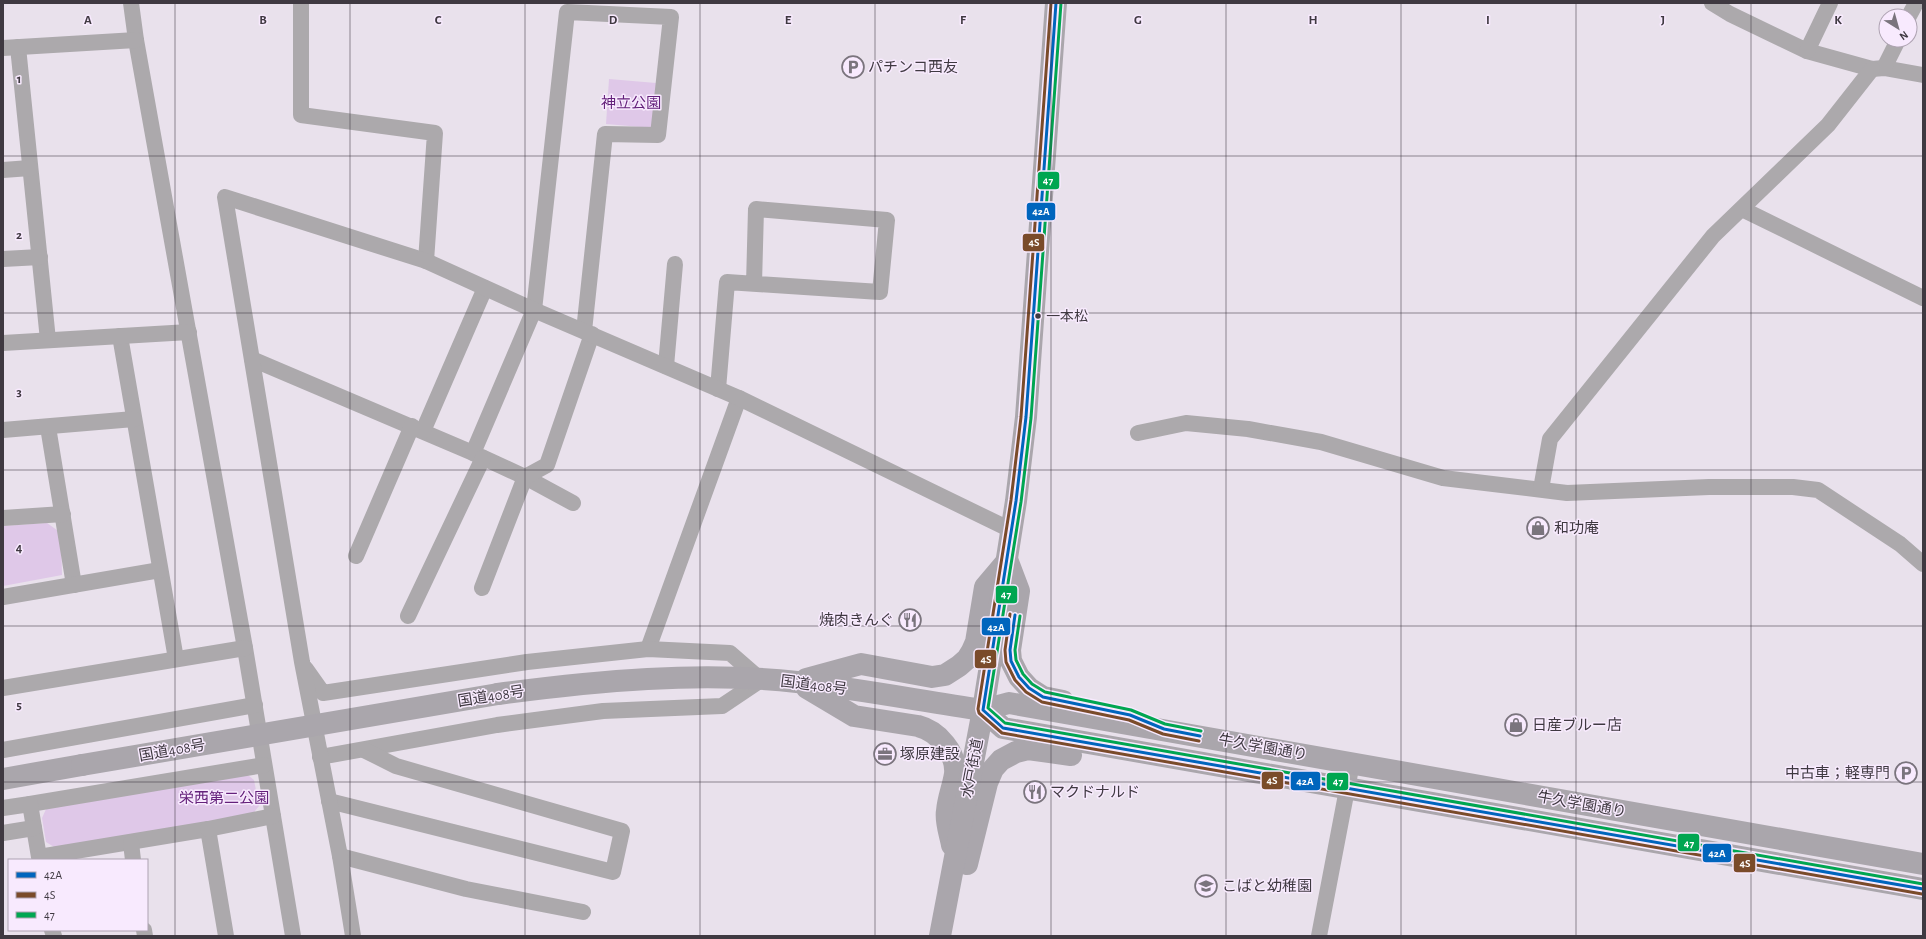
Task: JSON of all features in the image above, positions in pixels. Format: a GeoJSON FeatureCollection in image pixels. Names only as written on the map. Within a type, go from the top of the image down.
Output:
{"type":"FeatureCollection","features":[{"type":"Feature","properties":{"kind":"highway","name":"水戸街道"},"geometry":{"type":"LineString","coordinates":[[940,936],[983,710],[1007,560],[1026,416],[1056,3]]}},
{"type":"Feature","properties":{"kind":"highway"},"geometry":{"type":"LineString","coordinates":[[797,682],[862,664],[932,677],[944,675],[968,659],[976,642],[985,587],[1007,560],[1019,591],[1010,650],[1011,661],[1020,677],[1029,688],[1043,697],[1130,715],[1164,729]]}},
{"type":"Feature","properties":{"kind":"highway","name":"国道408号"},"geometry":{"type":"LineString","coordinates":[[3,779],[498,694],[557,686],[645,680],[713,678],[797,682],[983,710]]}},
{"type":"Feature","properties":{"kind":"highway"},"geometry":{"type":"LineString","coordinates":[[797,682],[854,716],[929,728],[936,734],[947,748],[955,768],[946,812],[954,856]]}},
{"type":"Feature","properties":{"kind":"highway","name":"牛久学園通り"},"geometry":{"type":"LineString","coordinates":[[983,710],[1009,703],[1164,729],[1923,864]]}},
{"type":"Feature","properties":{"kind":"highway","name":"牛久学園通り"},"geometry":{"type":"LineString","coordinates":[[983,710],[1003,728],[1150,756],[1348,788],[1923,889]]}},
{"type":"Feature","properties":{"kind":"highway"},"geometry":{"type":"LineString","coordinates":[[946,904],[959,893],[987,783],[993,769],[1001,760],[1016,752],[1028,750],[1120,762],[1150,756]]}},
{"type":"Feature","properties":{"kind":"street"},"geometry":{"type":"LineString","coordinates":[[131,3],[136,40],[255,705],[293,936]]}},
{"type":"Feature","properties":{"kind":"street"},"geometry":{"type":"LineString","coordinates":[[301,3],[301,115],[435,133],[426,261]]}},
{"type":"Feature","properties":{"kind":"street"},"geometry":{"type":"LineString","coordinates":[[1712,3],[1732,8],[1807,51],[1878,69],[1923,75]]}},
{"type":"Feature","properties":{"kind":"street"},"geometry":{"type":"LineString","coordinates":[[1807,51],[1830,3]]}},
{"type":"Feature","properties":{"kind":"street"},"geometry":{"type":"LineString","coordinates":[[408,616],[478,455],[534,310],[567,12],[671,17],[658,135],[605,134],[588,332],[547,464],[525,477],[482,588]]}},
{"type":"Feature","properties":{"kind":"street"},"geometry":{"type":"LineString","coordinates":[[48,340],[30,168],[10,48],[136,40]]}},
{"type":"Feature","properties":{"kind":"street"},"geometry":{"type":"LineString","coordinates":[[1541,489],[1550,439],[1713,236],[1828,125],[1878,69],[1892,48]]}},
{"type":"Feature","properties":{"kind":"street"},"geometry":{"type":"LineString","coordinates":[[3,170],[30,168]]}},
{"type":"Feature","properties":{"kind":"street"},"geometry":{"type":"LineString","coordinates":[[353,936],[340,856],[302,662],[225,197],[426,261],[534,310],[739,398],[1011,530]]}},
{"type":"Feature","properties":{"kind":"street"},"geometry":{"type":"LineString","coordinates":[[718,389],[727,282],[754,284],[880,292],[887,220],[756,209],[754,284]]}},
{"type":"Feature","properties":{"kind":"street"},"geometry":{"type":"LineString","coordinates":[[1742,209],[1923,298]]}},
{"type":"Feature","properties":{"kind":"street"},"geometry":{"type":"LineString","coordinates":[[3,259],[40,257]]}},
{"type":"Feature","properties":{"kind":"street"},"geometry":{"type":"LineString","coordinates":[[666,366],[675,264]]}},
{"type":"Feature","properties":{"kind":"street"},"geometry":{"type":"LineString","coordinates":[[356,556],[485,288]]}},
{"type":"Feature","properties":{"kind":"street"},"geometry":{"type":"LineString","coordinates":[[3,342],[189,332]]}},
{"type":"Feature","properties":{"kind":"street"},"geometry":{"type":"LineString","coordinates":[[120,336],[176,659]]}},
{"type":"Feature","properties":{"kind":"street"},"geometry":{"type":"LineString","coordinates":[[252,359],[478,455],[525,477],[573,503]]}},
{"type":"Feature","properties":{"kind":"street"},"geometry":{"type":"LineString","coordinates":[[648,648],[739,398]]}},
{"type":"Feature","properties":{"kind":"street"},"geometry":{"type":"LineString","coordinates":[[3,430],[48,428],[134,419]]}},
{"type":"Feature","properties":{"kind":"street"},"geometry":{"type":"LineString","coordinates":[[1138,433],[1186,423],[1248,429],[1321,442],[1443,478],[1567,493],[1709,487],[1793,487],[1818,490],[1854,512],[1900,544],[1923,564]]}},
{"type":"Feature","properties":{"kind":"street"},"geometry":{"type":"LineString","coordinates":[[48,428],[74,585]]}},
{"type":"Feature","properties":{"kind":"street"},"geometry":{"type":"LineString","coordinates":[[3,518],[63,514]]}},
{"type":"Feature","properties":{"kind":"street"},"geometry":{"type":"LineString","coordinates":[[3,597],[160,570]]}},
{"type":"Feature","properties":{"kind":"street"},"geometry":{"type":"LineString","coordinates":[[3,688],[245,648]]}},
{"type":"Feature","properties":{"kind":"street"},"geometry":{"type":"LineString","coordinates":[[302,662],[323,693],[527,662],[648,648],[730,653],[761,680],[722,706],[595,712],[496,724],[364,750],[320,757]]}},
{"type":"Feature","properties":{"kind":"street"},"geometry":{"type":"LineString","coordinates":[[3,750],[255,705]]}},
{"type":"Feature","properties":{"kind":"street"},"geometry":{"type":"LineString","coordinates":[[329,801],[613,872],[622,831],[396,766],[364,750]]}},
{"type":"Feature","properties":{"kind":"street"},"geometry":{"type":"LineString","coordinates":[[1319,936],[1352,763]]}},
{"type":"Feature","properties":{"kind":"street"},"geometry":{"type":"LineString","coordinates":[[3,808],[264,766]]}},
{"type":"Feature","properties":{"kind":"street"},"geometry":{"type":"LineString","coordinates":[[30,804],[39,859],[273,816]]}},
{"type":"Feature","properties":{"kind":"street"},"geometry":{"type":"LineString","coordinates":[[3,834],[34,828]]}},
{"type":"Feature","properties":{"kind":"street"},"geometry":{"type":"LineString","coordinates":[[208,829],[226,936]]}},
{"type":"Feature","properties":{"kind":"street"},"geometry":{"type":"LineString","coordinates":[[131,843],[133,859]]}},
{"type":"Feature","properties":{"kind":"street"},"geometry":{"type":"LineString","coordinates":[[340,856],[466,890],[583,912]]}},
{"type":"Feature","properties":{"kind":"green space","name":"神立公園"},"geometry":{"type":"Polygon","coordinates":[[[609,79],[656,83],[653,128],[606,124],[609,79]]]}},
{"type":"Feature","properties":{"kind":"green space"},"geometry":{"type":"Polygon","coordinates":[[[47,523],[61,533],[62,575],[3,586],[3,526],[47,523]]]}},
{"type":"Feature","properties":{"kind":"green space","name":"栄西第二公園"},"geometry":{"type":"Polygon","coordinates":[[[243,771],[254,780],[259,806],[251,816],[59,850],[46,842],[42,818],[47,807],[243,771]]]}},
{"type":"Feature","properties":{"kind":"transit line","name":"4S"},"geometry":{"type":"LineString","coordinates":[[1051,3],[1021,417],[1011,500],[978,709],[979,713],[1002,733],[1922,894]]}},
{"type":"Feature","properties":{"kind":"transit line","name":"42A"},"geometry":{"type":"LineString","coordinates":[[1056,3],[1026,417],[1016,501],[983,710],[1003,728],[1923,889]]}},
{"type":"Feature","properties":{"kind":"transit line","name":"47"},"geometry":{"type":"LineString","coordinates":[[1061,3],[1031,418],[1021,502],[988,708],[1005,723],[1923,884]]}},
{"type":"Feature","properties":{"kind":"transit line","name":"4S"},"geometry":{"type":"LineString","coordinates":[[1010,614],[1005,650],[1006,662],[1015,680],[1026,692],[1042,702],[1129,720],[1163,734],[1199,741]]}},
{"type":"Feature","properties":{"kind":"transit line","name":"42A"},"geometry":{"type":"LineString","coordinates":[[1015,615],[1010,650],[1011,661],[1019,677],[1029,688],[1043,697],[1130,715],[1164,729],[1200,736]]}},
{"type":"Feature","properties":{"kind":"transit line","name":"47"},"geometry":{"type":"LineString","coordinates":[[1020,616],[1015,650],[1016,660],[1023,674],[1032,684],[1045,692],[1131,710],[1165,724],[1201,731]]}},
{"type":"Feature","properties":{"kind":"place","name":"パチンコ西友"},"geometry":{"type":"Point","coordinates":[853,67]}},
{"type":"Feature","properties":{"kind":"place","name":"一本松"},"geometry":{"type":"Point","coordinates":[1038,316]}},
{"type":"Feature","properties":{"kind":"place","name":"和功庵"},"geometry":{"type":"Point","coordinates":[1538,528]}},
{"type":"Feature","properties":{"kind":"place","name":"焼肉きんぐ"},"geometry":{"type":"Point","coordinates":[910,620]}},
{"type":"Feature","properties":{"kind":"place","name":"日産ブルー店"},"geometry":{"type":"Point","coordinates":[1516,725]}},
{"type":"Feature","properties":{"kind":"place","name":"塚原建設"},"geometry":{"type":"Point","coordinates":[885,754]}},
{"type":"Feature","properties":{"kind":"place","name":"中古車；軽専門"},"geometry":{"type":"Point","coordinates":[1906,773]}},
{"type":"Feature","properties":{"kind":"place","name":"マクドナルド"},"geometry":{"type":"Point","coordinates":[1035,792]}},
{"type":"Feature","properties":{"kind":"place","name":"こばと幼稚園"},"geometry":{"type":"Point","coordinates":[1206,886]}}]}
